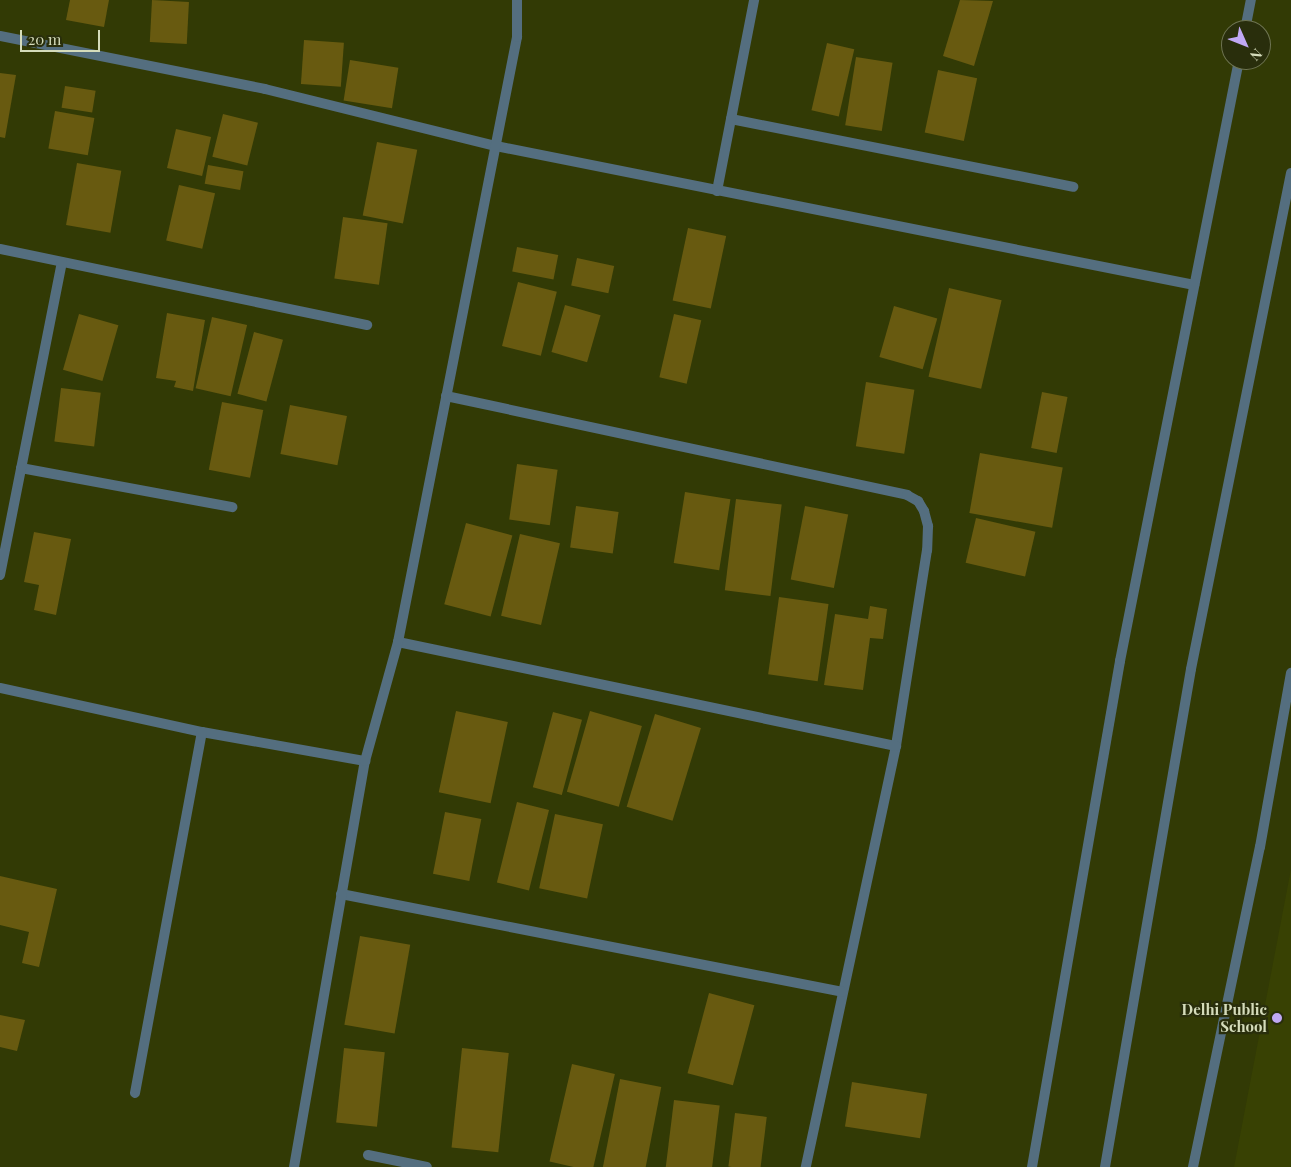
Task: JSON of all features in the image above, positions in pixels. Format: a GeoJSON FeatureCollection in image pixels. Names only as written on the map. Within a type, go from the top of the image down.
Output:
{"type":"FeatureCollection","features":[{"type":"Feature","properties":{"kind":"street"},"geometry":{"type":"LineString","coordinates":[[294,1167],[366,761],[398,642],[517,37],[517,0]]}},
{"type":"Feature","properties":{"kind":"street"},"geometry":{"type":"LineString","coordinates":[[717,191],[754,0]]}},
{"type":"Feature","properties":{"kind":"street"},"geometry":{"type":"LineString","coordinates":[[1247,20],[1251,0]]}},
{"type":"Feature","properties":{"kind":"street"},"geometry":{"type":"LineString","coordinates":[[0,36],[265,90],[496,146],[1194,285]]}},
{"type":"Feature","properties":{"kind":"street"},"geometry":{"type":"LineString","coordinates":[[1032,1167],[1120,661],[1237,70]]}},
{"type":"Feature","properties":{"kind":"street"},"geometry":{"type":"LineString","coordinates":[[731,119],[1073,187]]}},
{"type":"Feature","properties":{"kind":"street"},"geometry":{"type":"LineString","coordinates":[[1104,1167],[1191,669],[1291,173]]}},
{"type":"Feature","properties":{"kind":"street"},"geometry":{"type":"LineString","coordinates":[[0,249],[367,325]]}},
{"type":"Feature","properties":{"kind":"street"},"geometry":{"type":"LineString","coordinates":[[0,574],[62,262]]}},
{"type":"Feature","properties":{"kind":"street"},"geometry":{"type":"LineString","coordinates":[[446,396],[907,495],[918,501],[928,526],[927,550],[896,746],[806,1167]]}},
{"type":"Feature","properties":{"kind":"street"},"geometry":{"type":"LineString","coordinates":[[21,468],[232,507]]}},
{"type":"Feature","properties":{"kind":"street"},"geometry":{"type":"LineString","coordinates":[[398,642],[896,746]]}},
{"type":"Feature","properties":{"kind":"street"},"geometry":{"type":"LineString","coordinates":[[1193,1167],[1260,847],[1291,673]]}},
{"type":"Feature","properties":{"kind":"street"},"geometry":{"type":"LineString","coordinates":[[0,688],[202,732],[366,761]]}},
{"type":"Feature","properties":{"kind":"street"},"geometry":{"type":"LineString","coordinates":[[135,1093],[202,732]]}},
{"type":"Feature","properties":{"kind":"street"},"geometry":{"type":"LineString","coordinates":[[341,894],[843,992]]}},
{"type":"Feature","properties":{"kind":"street"},"geometry":{"type":"LineString","coordinates":[[368,1155],[427,1167]]}},
{"type":"Feature","properties":{"kind":"shaded area","name":"Delhi Public School"},"geometry":{"type":"Polygon","coordinates":[[[1291,869],[1291,1167],[1234,1167],[1291,869]]]}},
{"type":"Feature","properties":{"kind":"building"},"geometry":{"type":"Polygon","coordinates":[[[70,0],[109,0],[104,27],[66,20],[70,0]]]}},
{"type":"Feature","properties":{"kind":"building"},"geometry":{"type":"Polygon","coordinates":[[[152,0],[189,2],[187,44],[150,42],[152,0]]]}},
{"type":"Feature","properties":{"kind":"building"},"geometry":{"type":"Polygon","coordinates":[[[960,0],[993,1],[974,66],[943,56],[960,0]]]}},
{"type":"Feature","properties":{"kind":"building"},"geometry":{"type":"Polygon","coordinates":[[[304,40],[344,43],[341,87],[301,84],[304,40]]]}},
{"type":"Feature","properties":{"kind":"building"},"geometry":{"type":"Polygon","coordinates":[[[827,43],[854,49],[839,117],[811,110],[827,43]]]}},
{"type":"Feature","properties":{"kind":"building"},"geometry":{"type":"Polygon","coordinates":[[[856,57],[893,63],[882,131],[845,125],[856,57]]]}},
{"type":"Feature","properties":{"kind":"building"},"geometry":{"type":"Polygon","coordinates":[[[350,60],[398,68],[392,108],[344,100],[350,60]]]}},
{"type":"Feature","properties":{"kind":"building"},"geometry":{"type":"Polygon","coordinates":[[[938,70],[977,78],[964,141],[925,133],[938,70]]]}},
{"type":"Feature","properties":{"kind":"building"},"geometry":{"type":"Polygon","coordinates":[[[0,73],[16,75],[5,138],[0,137],[0,73]]]}},
{"type":"Feature","properties":{"kind":"building"},"geometry":{"type":"Polygon","coordinates":[[[65,86],[96,91],[92,113],[62,108],[65,86]]]}},
{"type":"Feature","properties":{"kind":"building"},"geometry":{"type":"Polygon","coordinates":[[[55,111],[94,118],[88,155],[48,148],[55,111]]]}},
{"type":"Feature","properties":{"kind":"building"},"geometry":{"type":"Polygon","coordinates":[[[223,114],[258,123],[247,165],[212,157],[223,114]]]}},
{"type":"Feature","properties":{"kind":"building"},"geometry":{"type":"Polygon","coordinates":[[[176,129],[211,137],[202,176],[167,168],[176,129]]]}},
{"type":"Feature","properties":{"kind":"building"},"geometry":{"type":"Polygon","coordinates":[[[377,142],[417,150],[403,223],[363,216],[377,142]]]}},
{"type":"Feature","properties":{"kind":"building"},"geometry":{"type":"Polygon","coordinates":[[[77,163],[121,171],[110,233],[66,225],[77,163]]]}},
{"type":"Feature","properties":{"kind":"building"},"geometry":{"type":"Polygon","coordinates":[[[208,165],[243,171],[240,190],[205,184],[208,165]]]}},
{"type":"Feature","properties":{"kind":"building"},"geometry":{"type":"Polygon","coordinates":[[[179,185],[215,193],[202,249],[166,241],[179,185]]]}},
{"type":"Feature","properties":{"kind":"building"},"geometry":{"type":"Polygon","coordinates":[[[343,217],[388,223],[379,285],[334,278],[343,217]]]}},
{"type":"Feature","properties":{"kind":"building"},"geometry":{"type":"Polygon","coordinates":[[[688,228],[726,236],[711,308],[673,300],[688,228]]]}},
{"type":"Feature","properties":{"kind":"building"},"geometry":{"type":"Polygon","coordinates":[[[517,247],[558,255],[553,280],[512,272],[517,247]]]}},
{"type":"Feature","properties":{"kind":"building"},"geometry":{"type":"Polygon","coordinates":[[[577,258],[614,266],[608,293],[571,285],[577,258]]]}},
{"type":"Feature","properties":{"kind":"building"},"geometry":{"type":"Polygon","coordinates":[[[518,282],[557,292],[541,356],[502,346],[518,282]]]}},
{"type":"Feature","properties":{"kind":"building"},"geometry":{"type":"Polygon","coordinates":[[[949,288],[1002,300],[981,389],[929,377],[949,288]]]}},
{"type":"Feature","properties":{"kind":"building"},"geometry":{"type":"Polygon","coordinates":[[[565,305],[601,315],[587,362],[551,352],[565,305]]]}},
{"type":"Feature","properties":{"kind":"building"},"geometry":{"type":"Polygon","coordinates":[[[894,306],[937,318],[923,369],[879,357],[894,306]]]}},
{"type":"Feature","properties":{"kind":"building"},"geometry":{"type":"Polygon","coordinates":[[[167,313],[205,320],[193,391],[174,387],[176,381],[156,378],[167,313]]]}},
{"type":"Feature","properties":{"kind":"building"},"geometry":{"type":"Polygon","coordinates":[[[79,314],[118,325],[102,381],[63,370],[79,314]]]}},
{"type":"Feature","properties":{"kind":"building"},"geometry":{"type":"Polygon","coordinates":[[[674,314],[701,320],[687,384],[659,377],[674,314]]]}},
{"type":"Feature","properties":{"kind":"building"},"geometry":{"type":"Polygon","coordinates":[[[212,317],[247,325],[231,396],[196,388],[212,317]]]}},
{"type":"Feature","properties":{"kind":"building"},"geometry":{"type":"Polygon","coordinates":[[[254,332],[283,340],[266,402],[237,394],[254,332]]]}},
{"type":"Feature","properties":{"kind":"building"},"geometry":{"type":"Polygon","coordinates":[[[866,382],[914,390],[904,454],[856,446],[866,382]]]}},
{"type":"Feature","properties":{"kind":"building"},"geometry":{"type":"Polygon","coordinates":[[[61,388],[101,393],[94,446],[54,442],[61,388]]]}},
{"type":"Feature","properties":{"kind":"building"},"geometry":{"type":"Polygon","coordinates":[[[1042,392],[1068,397],[1057,453],[1031,448],[1042,392]]]}},
{"type":"Feature","properties":{"kind":"building"},"geometry":{"type":"Polygon","coordinates":[[[222,402],[263,410],[250,478],[209,470],[222,402]]]}},
{"type":"Feature","properties":{"kind":"building"},"geometry":{"type":"Polygon","coordinates":[[[290,405],[347,416],[337,465],[280,454],[290,405]]]}},
{"type":"Feature","properties":{"kind":"building"},"geometry":{"type":"Polygon","coordinates":[[[980,453],[1063,468],[1052,528],[969,513],[980,453]]]}},
{"type":"Feature","properties":{"kind":"building"},"geometry":{"type":"Polygon","coordinates":[[[517,464],[558,470],[550,525],[509,519],[517,464]]]}},
{"type":"Feature","properties":{"kind":"building"},"geometry":{"type":"Polygon","coordinates":[[[685,492],[730,499],[719,570],[674,563],[685,492]]]}},
{"type":"Feature","properties":{"kind":"building"},"geometry":{"type":"Polygon","coordinates":[[[736,499],[782,505],[770,596],[725,590],[736,499]]]}},
{"type":"Feature","properties":{"kind":"building"},"geometry":{"type":"Polygon","coordinates":[[[576,506],[619,512],[613,554],[570,548],[576,506]]]}},
{"type":"Feature","properties":{"kind":"building"},"geometry":{"type":"Polygon","coordinates":[[[805,506],[848,514],[834,588],[791,580],[805,506]]]}},
{"type":"Feature","properties":{"kind":"building"},"geometry":{"type":"Polygon","coordinates":[[[976,518],[1035,532],[1025,577],[966,563],[976,518]]]}},
{"type":"Feature","properties":{"kind":"building"},"geometry":{"type":"Polygon","coordinates":[[[466,523],[512,535],[491,617],[444,604],[466,523]]]}},
{"type":"Feature","properties":{"kind":"building"},"geometry":{"type":"Polygon","coordinates":[[[34,532],[71,539],[56,615],[34,610],[39,585],[24,582],[34,532]]]}},
{"type":"Feature","properties":{"kind":"building"},"geometry":{"type":"Polygon","coordinates":[[[520,534],[560,543],[541,625],[501,616],[520,534]]]}},
{"type":"Feature","properties":{"kind":"building"},"geometry":{"type":"Polygon","coordinates":[[[779,597],[829,604],[818,681],[768,674],[779,597]]]}},
{"type":"Feature","properties":{"kind":"building"},"geometry":{"type":"Polygon","coordinates":[[[870,606],[887,609],[883,639],[870,638],[863,690],[824,685],[835,614],[868,619],[870,606]]]}},
{"type":"Feature","properties":{"kind":"building"},"geometry":{"type":"Polygon","coordinates":[[[456,711],[508,722],[491,803],[439,792],[456,711]]]}},
{"type":"Feature","properties":{"kind":"building"},"geometry":{"type":"Polygon","coordinates":[[[590,711],[642,726],[619,807],[567,792],[590,711]]]}},
{"type":"Feature","properties":{"kind":"building"},"geometry":{"type":"Polygon","coordinates":[[[553,712],[582,720],[562,795],[533,787],[553,712]]]}},
{"type":"Feature","properties":{"kind":"building"},"geometry":{"type":"Polygon","coordinates":[[[655,714],[701,728],[673,821],[627,807],[655,714]]]}},
{"type":"Feature","properties":{"kind":"building"},"geometry":{"type":"Polygon","coordinates":[[[517,802],[549,810],[529,891],[497,883],[517,802]]]}},
{"type":"Feature","properties":{"kind":"building"},"geometry":{"type":"Polygon","coordinates":[[[445,812],[481,819],[469,881],[433,874],[445,812]]]}},
{"type":"Feature","properties":{"kind":"building"},"geometry":{"type":"Polygon","coordinates":[[[555,814],[603,824],[587,899],[539,888],[555,814]]]}},
{"type":"Feature","properties":{"kind":"building"},"geometry":{"type":"Polygon","coordinates":[[[0,876],[57,889],[39,967],[22,963],[29,932],[0,925],[0,876]]]}},
{"type":"Feature","properties":{"kind":"building"},"geometry":{"type":"Polygon","coordinates":[[[360,936],[410,945],[395,1033],[344,1025],[360,936]]]}},
{"type":"Feature","properties":{"kind":"building"},"geometry":{"type":"Polygon","coordinates":[[[709,993],[754,1005],[733,1085],[688,1073],[709,993]]]}},
{"type":"Feature","properties":{"kind":"building"},"geometry":{"type":"Polygon","coordinates":[[[0,1015],[25,1020],[17,1051],[0,1047],[0,1015]]]}},
{"type":"Feature","properties":{"kind":"building"},"geometry":{"type":"Polygon","coordinates":[[[344,1048],[385,1052],[377,1127],[336,1123],[344,1048]]]}},
{"type":"Feature","properties":{"kind":"building"},"geometry":{"type":"Polygon","coordinates":[[[462,1048],[509,1053],[498,1152],[452,1147],[462,1048]]]}},
{"type":"Feature","properties":{"kind":"building"},"geometry":{"type":"Polygon","coordinates":[[[572,1064],[615,1074],[593,1167],[574,1167],[550,1161],[572,1064]]]}},
{"type":"Feature","properties":{"kind":"building"},"geometry":{"type":"Polygon","coordinates":[[[620,1079],[661,1087],[646,1167],[603,1167],[620,1079]]]}},
{"type":"Feature","properties":{"kind":"building"},"geometry":{"type":"Polygon","coordinates":[[[852,1082],[927,1094],[920,1138],[845,1126],[852,1082]]]}},
{"type":"Feature","properties":{"kind":"building"},"geometry":{"type":"Polygon","coordinates":[[[674,1100],[720,1106],[712,1167],[666,1167],[674,1100]]]}},
{"type":"Feature","properties":{"kind":"building"},"geometry":{"type":"Polygon","coordinates":[[[735,1113],[767,1117],[761,1167],[728,1167],[735,1113]]]}},
{"type":"Feature","properties":{"kind":"place","name":"Delhi Public School"},"geometry":{"type":"Point","coordinates":[1277,1018]}}]}
